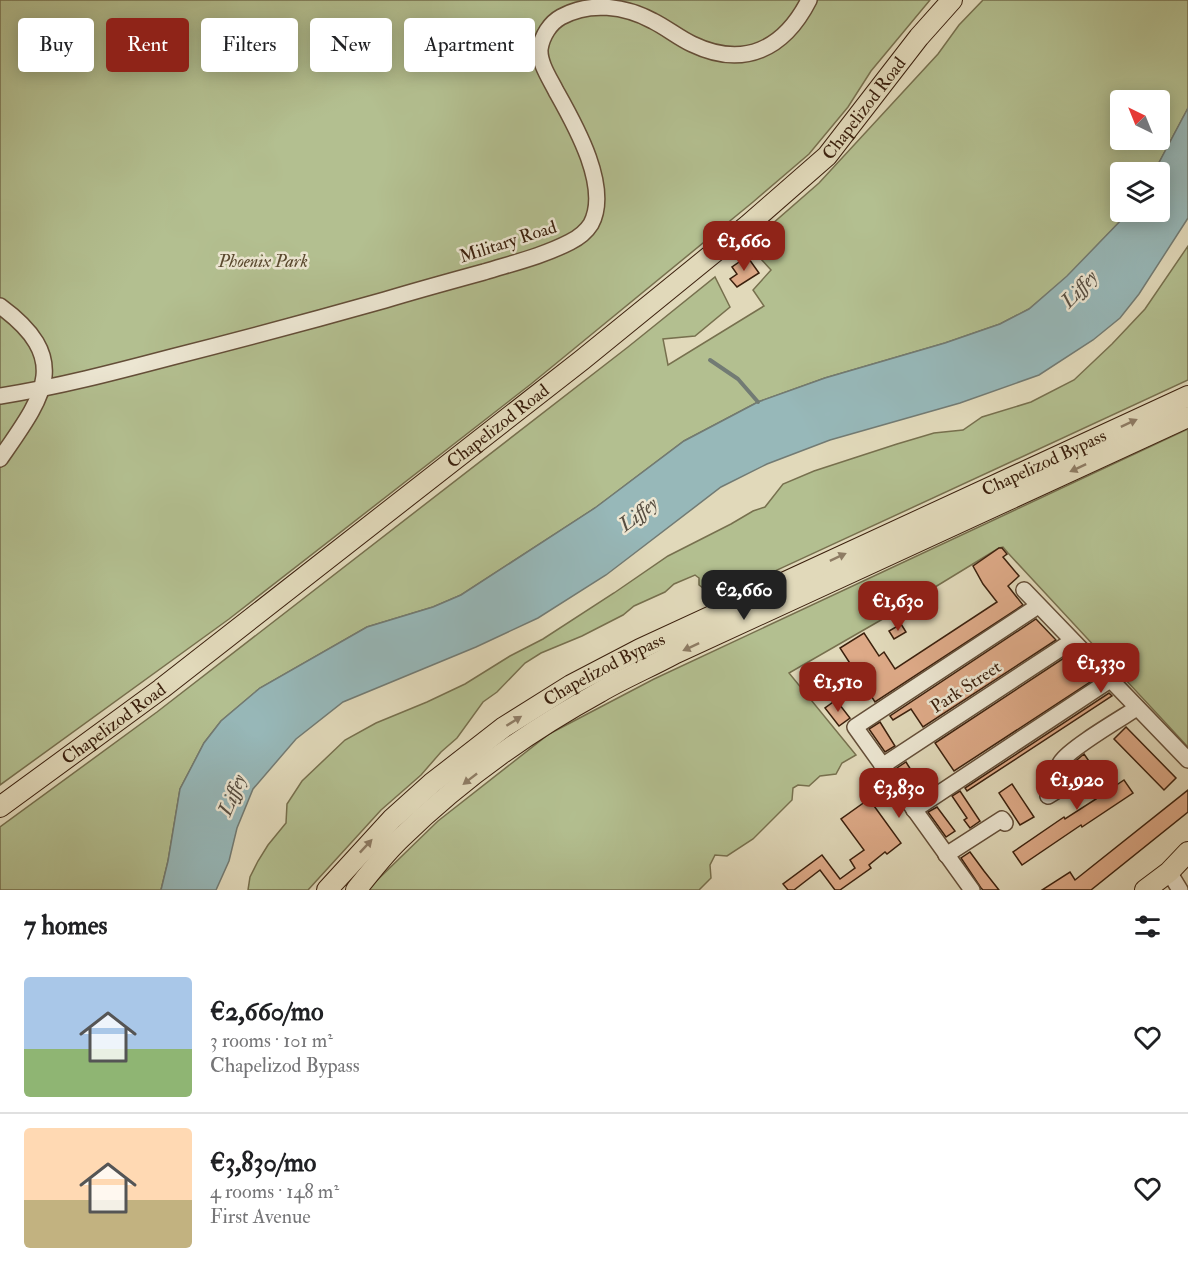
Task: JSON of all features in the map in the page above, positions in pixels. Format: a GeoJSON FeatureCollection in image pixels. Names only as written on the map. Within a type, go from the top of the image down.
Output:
{"type":"FeatureCollection","features":[{"type":"Feature","properties":{"kind":"main road","name":"Chapelizod Road"},"geometry":{"type":"LineString","coordinates":[[0,807],[180,675],[582,360],[748,225],[826,156],[919,37],[952,0]]}},
{"type":"Feature","properties":{"kind":"main road","name":"Chapelizod Bypass"},"geometry":{"type":"LineString","coordinates":[[327,890],[392,819],[432,783],[504,727],[571,685],[640,649],[1188,396]]}},
{"type":"Feature","properties":{"kind":"main road","name":"Chapelizod Bypass"},"geometry":{"type":"LineString","coordinates":[[356,890],[400,839],[447,797],[510,748],[602,691],[674,654],[1188,417]]}},
{"type":"Feature","properties":{"kind":"main road"},"geometry":{"type":"LineString","coordinates":[[1145,890],[1169,872],[1188,852]]}},
{"type":"Feature","properties":{"kind":"main road"},"geometry":{"type":"LineString","coordinates":[[1169,872],[1188,864]]}},
{"type":"Feature","properties":{"kind":"street","name":"Military Road"},"geometry":{"type":"LineString","coordinates":[[0,396],[42,390],[288,327],[518,262],[568,243],[581,235],[591,224],[595,211],[596,192],[591,168],[579,135],[545,70],[540,50],[549,27],[559,17],[579,9],[600,6],[623,10],[652,20],[693,45],[734,55],[765,50],[780,39],[794,24],[809,0]]}},
{"type":"Feature","properties":{"kind":"street"},"geometry":{"type":"LineString","coordinates":[[0,306],[20,321],[41,349],[46,371],[42,390],[33,412],[0,459]]}},
{"type":"Feature","properties":{"kind":"street"},"geometry":{"type":"LineString","coordinates":[[1024,590],[1188,760]]}},
{"type":"Feature","properties":{"kind":"street"},"geometry":{"type":"LineString","coordinates":[[972,890],[855,727],[1038,606]]}},
{"type":"Feature","properties":{"kind":"street","name":"Park Street"},"geometry":{"type":"LineString","coordinates":[[882,766],[1072,641]]}},
{"type":"Feature","properties":{"kind":"street"},"geometry":{"type":"LineString","coordinates":[[914,810],[1110,680]]}},
{"type":"Feature","properties":{"kind":"street"},"geometry":{"type":"LineString","coordinates":[[1048,796],[1061,788],[1056,776],[1061,761],[1137,708]]}},
{"type":"Feature","properties":{"kind":"street"},"geometry":{"type":"LineString","coordinates":[[946,855],[1002,819],[1005,824]]}},
{"type":"Feature","properties":{"kind":"street"},"geometry":{"type":"LineString","coordinates":[[1169,872],[1180,890]]}},
{"type":"Feature","properties":{"kind":"green space","name":"Phoenix Park"},"geometry":{"type":"Polygon","coordinates":[[[0,0],[930,0],[871,71],[848,107],[809,154],[753,202],[531,384],[229,619],[0,785],[0,0]]]}},
{"type":"Feature","properties":{"kind":"green space"},"geometry":{"type":"Polygon","coordinates":[[[983,0],[1188,0],[1188,108],[1170,142],[1170,90],[1110,90],[1110,150],[1166,150],[1159,162],[1110,162],[1110,222],[1119,222],[1067,277],[1029,309],[1000,324],[945,343],[825,378],[758,402],[684,441],[595,508],[461,595],[433,607],[367,627],[260,688],[221,721],[204,743],[180,789],[161,890],[0,890],[0,827],[157,712],[715,277],[730,307],[695,336],[663,339],[668,365],[764,306],[753,290],[771,270],[748,245],[819,183],[938,54],[959,25],[983,0]]]}},
{"type":"Feature","properties":{"kind":"green space"},"geometry":{"type":"Polygon","coordinates":[[[1188,246],[1188,380],[734,590],[712,595],[699,585],[699,578],[695,575],[674,584],[665,592],[634,606],[623,615],[582,636],[541,653],[525,663],[497,692],[483,702],[457,738],[421,775],[381,810],[308,890],[248,890],[250,877],[258,861],[286,823],[287,804],[302,781],[345,740],[376,723],[465,684],[543,639],[668,556],[753,511],[765,507],[783,484],[814,471],[897,444],[934,433],[963,430],[982,417],[1031,402],[1074,380],[1145,309],[1188,246]]]}},
{"type":"Feature","properties":{"kind":"green space"},"geometry":{"type":"Polygon","coordinates":[[[1188,429],[1188,747],[1003,547],[789,673],[856,755],[842,763],[836,774],[820,776],[809,786],[798,785],[793,788],[792,800],[753,839],[727,856],[715,855],[710,865],[711,878],[699,890],[367,890],[438,821],[549,734],[654,679],[1188,429]]]}},
{"type":"Feature","properties":{"kind":"water","name":"Liffey"},"geometry":{"type":"Polygon","coordinates":[[[1188,108],[1188,218],[1139,294],[1120,318],[1093,340],[1039,375],[960,403],[830,440],[767,464],[721,487],[606,575],[538,618],[476,647],[343,702],[296,739],[253,789],[237,828],[229,861],[216,890],[161,890],[180,789],[204,743],[221,721],[260,688],[367,627],[433,607],[461,595],[595,508],[684,441],[758,402],[825,378],[945,343],[1000,324],[1029,309],[1067,276],[1119,222],[1170,222],[1170,162],[1159,162],[1166,150],[1170,150],[1170,142],[1188,108]]]}},
{"type":"Feature","properties":{"kind":"building"},"geometry":{"type":"Polygon","coordinates":[[[745,258],[747,261],[749,259],[759,273],[737,287],[730,279],[737,274],[732,267],[745,258]]]}},
{"type":"Feature","properties":{"kind":"building"},"geometry":{"type":"Polygon","coordinates":[[[999,548],[1007,554],[1003,557],[1019,576],[1008,586],[1023,605],[875,702],[840,648],[864,633],[879,656],[884,652],[895,669],[997,602],[973,566],[999,548]]]}},
{"type":"Feature","properties":{"kind":"building"},"geometry":{"type":"Polygon","coordinates":[[[1036,619],[1056,640],[923,727],[911,709],[893,720],[890,716],[1036,619]]]}},
{"type":"Feature","properties":{"kind":"building"},"geometry":{"type":"Polygon","coordinates":[[[901,624],[906,632],[894,639],[889,631],[901,624]]]}},
{"type":"Feature","properties":{"kind":"building"},"geometry":{"type":"Polygon","coordinates":[[[1070,654],[1095,679],[954,771],[935,743],[1070,654]]]}},
{"type":"Feature","properties":{"kind":"building"},"geometry":{"type":"Polygon","coordinates":[[[1109,693],[1112,696],[967,791],[965,788],[1109,693]]]}},
{"type":"Feature","properties":{"kind":"building"},"geometry":{"type":"Polygon","coordinates":[[[836,700],[850,718],[839,726],[825,708],[836,700]]]}},
{"type":"Feature","properties":{"kind":"building"},"geometry":{"type":"Polygon","coordinates":[[[880,722],[895,746],[885,752],[869,729],[880,722]]]}},
{"type":"Feature","properties":{"kind":"building"},"geometry":{"type":"Polygon","coordinates":[[[1126,727],[1176,778],[1164,790],[1114,739],[1126,727]]]}},
{"type":"Feature","properties":{"kind":"building"},"geometry":{"type":"Polygon","coordinates":[[[1084,754],[1109,790],[1124,780],[1133,793],[1022,865],[1013,852],[1064,817],[1065,819],[1096,799],[1072,764],[1084,754]]]}},
{"type":"Feature","properties":{"kind":"building"},"geometry":{"type":"Polygon","coordinates":[[[906,762],[921,786],[913,791],[897,768],[906,762]]]}},
{"type":"Feature","properties":{"kind":"building"},"geometry":{"type":"Polygon","coordinates":[[[1012,784],[1034,817],[1020,825],[999,793],[1012,784]]]}},
{"type":"Feature","properties":{"kind":"building"},"geometry":{"type":"Polygon","coordinates":[[[1188,790],[1188,812],[1091,890],[1042,890],[1070,872],[1075,880],[1188,790]]]}},
{"type":"Feature","properties":{"kind":"building"},"geometry":{"type":"Polygon","coordinates":[[[960,791],[980,821],[970,828],[964,820],[967,818],[952,796],[960,791]]]}},
{"type":"Feature","properties":{"kind":"building"},"geometry":{"type":"Polygon","coordinates":[[[869,799],[901,843],[887,854],[885,852],[869,865],[871,868],[840,890],[835,890],[820,870],[794,890],[788,890],[783,884],[822,855],[840,879],[855,868],[850,860],[864,850],[841,819],[869,799]]]}},
{"type":"Feature","properties":{"kind":"building"},"geometry":{"type":"Polygon","coordinates":[[[937,807],[955,831],[946,837],[928,812],[937,807]]]}},
{"type":"Feature","properties":{"kind":"building"},"geometry":{"type":"Polygon","coordinates":[[[970,852],[999,890],[981,888],[961,858],[970,852]]]}},
{"type":"Feature","properties":{"kind":"waterway"},"geometry":{"type":"LineString","coordinates":[[710,360],[738,379],[758,402]]}}]}
